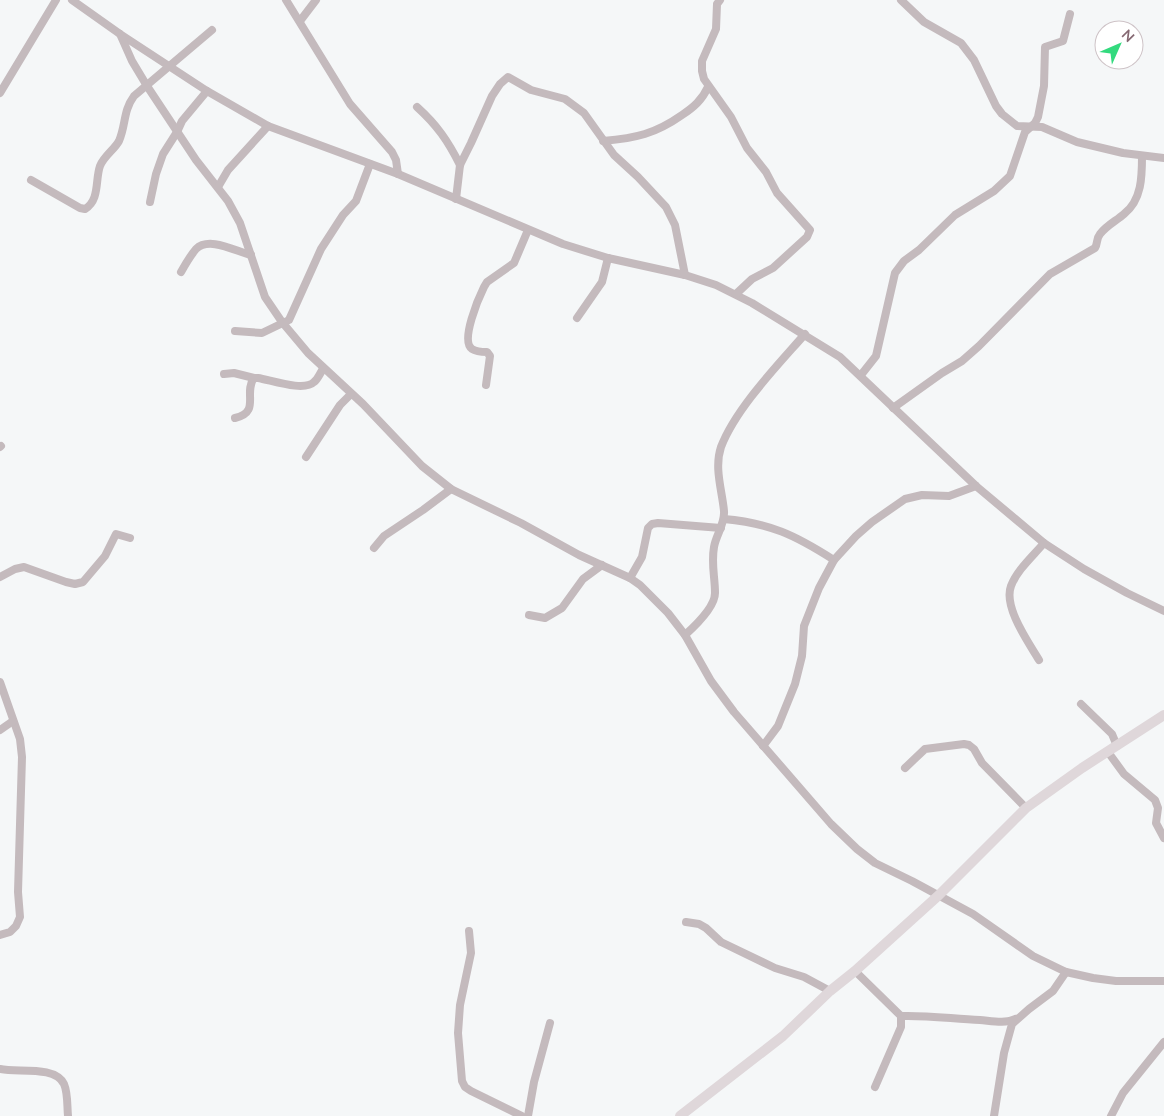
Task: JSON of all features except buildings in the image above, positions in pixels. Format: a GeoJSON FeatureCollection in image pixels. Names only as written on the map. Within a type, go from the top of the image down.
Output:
{"type":"FeatureCollection","features":[{"type":"Feature","properties":{"kind":"main road"},"geometry":{"type":"LineString","coordinates":[[680,1116],[783,1036],[830,991],[855,971],[939,895],[1026,808],[1164,715]]}},
{"type":"Feature","properties":{"kind":"street"},"geometry":{"type":"LineString","coordinates":[[0,93],[56,0]]}},
{"type":"Feature","properties":{"kind":"street"},"geometry":{"type":"LineString","coordinates":[[72,0],[120,34],[207,90],[268,126],[398,174],[563,244],[608,258],[685,275],[736,294],[805,334],[840,357],[976,486],[1044,543],[1118,588],[1164,611]]}},
{"type":"Feature","properties":{"kind":"street"},"geometry":{"type":"LineString","coordinates":[[286,0],[350,104],[392,152],[396,160],[398,174]]}},
{"type":"Feature","properties":{"kind":"street"},"geometry":{"type":"LineString","coordinates":[[300,21],[316,0]]}},
{"type":"Feature","properties":{"kind":"street"},"geometry":{"type":"LineString","coordinates":[[720,0],[717,4],[716,29],[702,61],[702,70],[708,87],[731,117],[747,148],[766,172],[777,193],[810,230],[807,237],[773,268],[752,279],[736,294]]}},
{"type":"Feature","properties":{"kind":"street"},"geometry":{"type":"LineString","coordinates":[[901,0],[924,22],[961,43],[974,60],[996,106],[1002,114],[1017,126],[1042,127],[1077,142],[1123,153],[1164,158]]}},
{"type":"Feature","properties":{"kind":"street"},"geometry":{"type":"LineString","coordinates":[[861,375],[876,356],[895,272],[904,261],[919,250],[954,216],[1005,182],[1014,169],[1022,140],[1038,117],[1044,86],[1045,47],[1063,41],[1070,14]]}},
{"type":"Feature","properties":{"kind":"street"},"geometry":{"type":"LineString","coordinates":[[30,180],[80,208],[85,210],[90,207],[96,195],[100,166],[118,142],[128,104],[134,96],[212,30]]}},
{"type":"Feature","properties":{"kind":"street"},"geometry":{"type":"LineString","coordinates":[[120,34],[147,86],[196,160],[218,187],[240,222],[265,297],[282,322],[323,369],[363,404],[422,466],[451,489],[521,523],[579,555],[630,578],[640,585],[668,613],[685,636],[720,696],[831,824],[875,863],[973,914],[1033,956],[1066,972],[1093,978],[1164,981]]}},
{"type":"Feature","properties":{"kind":"street"},"geometry":{"type":"LineString","coordinates":[[456,199],[460,165],[472,143],[492,96],[500,84],[508,77],[531,90],[557,96],[576,106],[584,113],[614,155],[666,207],[675,225],[685,275]]}},
{"type":"Feature","properties":{"kind":"street"},"geometry":{"type":"LineString","coordinates":[[603,141],[656,131],[695,106],[704,97],[708,87]]}},
{"type":"Feature","properties":{"kind":"street"},"geometry":{"type":"LineString","coordinates":[[150,202],[156,174],[163,154],[182,120],[207,90]]}},
{"type":"Feature","properties":{"kind":"street"},"geometry":{"type":"LineString","coordinates":[[704,97],[716,96]]}},
{"type":"Feature","properties":{"kind":"street"},"geometry":{"type":"LineString","coordinates":[[417,107],[433,122],[446,139],[460,165]]}},
{"type":"Feature","properties":{"kind":"street"},"geometry":{"type":"LineString","coordinates":[[218,187],[228,170],[268,126]]}},
{"type":"Feature","properties":{"kind":"street"},"geometry":{"type":"LineString","coordinates":[[614,155],[620,139]]}},
{"type":"Feature","properties":{"kind":"street"},"geometry":{"type":"LineString","coordinates":[[893,408],[962,361],[1050,274],[1094,248],[1098,243],[1099,235],[1125,214],[1135,201],[1140,190],[1142,156]]}},
{"type":"Feature","properties":{"kind":"street"},"geometry":{"type":"LineString","coordinates":[[235,330],[262,333],[288,320],[321,250],[343,215],[356,201],[370,164]]}},
{"type":"Feature","properties":{"kind":"street"},"geometry":{"type":"LineString","coordinates":[[486,385],[490,356],[487,352],[472,350],[469,347],[470,326],[484,287],[496,275],[514,262],[528,230]]}},
{"type":"Feature","properties":{"kind":"street"},"geometry":{"type":"LineString","coordinates":[[181,272],[196,249],[204,244],[212,243],[251,256]]}},
{"type":"Feature","properties":{"kind":"street"},"geometry":{"type":"LineString","coordinates":[[577,318],[602,282],[608,258]]}},
{"type":"Feature","properties":{"kind":"street"},"geometry":{"type":"LineString","coordinates":[[685,636],[698,624],[716,594],[712,572],[714,548],[724,519],[718,462],[722,447],[738,418],[758,389],[805,334]]}},
{"type":"Feature","properties":{"kind":"street"},"geometry":{"type":"LineString","coordinates":[[224,374],[234,373],[297,386],[308,386],[314,382],[323,369]]}},
{"type":"Feature","properties":{"kind":"street"},"geometry":{"type":"LineString","coordinates":[[235,418],[244,416],[248,412],[251,382],[254,378]]}},
{"type":"Feature","properties":{"kind":"street"},"geometry":{"type":"LineString","coordinates":[[306,457],[340,405],[351,394]]}},
{"type":"Feature","properties":{"kind":"street"},"geometry":{"type":"LineString","coordinates":[[763,746],[778,726],[795,684],[802,656],[804,626],[819,588],[834,560],[872,522],[905,499],[922,496],[949,496],[976,486]]}},
{"type":"Feature","properties":{"kind":"street"},"geometry":{"type":"LineString","coordinates":[[374,548],[384,536],[451,489]]}},
{"type":"Feature","properties":{"kind":"street"},"geometry":{"type":"LineString","coordinates":[[724,519],[758,523],[773,528],[815,547],[834,560]]}},
{"type":"Feature","properties":{"kind":"street"},"geometry":{"type":"LineString","coordinates":[[630,578],[642,557],[648,528],[652,524],[721,528]]}},
{"type":"Feature","properties":{"kind":"street"},"geometry":{"type":"LineString","coordinates":[[0,576],[15,568],[24,567],[66,582],[74,584],[84,582],[105,556],[116,534],[130,538]]}},
{"type":"Feature","properties":{"kind":"street"},"geometry":{"type":"LineString","coordinates":[[1039,660],[1015,618],[1010,604],[1010,587],[1044,543]]}},
{"type":"Feature","properties":{"kind":"street"},"geometry":{"type":"LineString","coordinates":[[529,615],[545,618],[562,608],[583,579],[602,565]]}},
{"type":"Feature","properties":{"kind":"street"},"geometry":{"type":"LineString","coordinates":[[0,682],[20,739],[22,757],[18,892],[20,917],[16,926],[10,932],[0,935]]}},
{"type":"Feature","properties":{"kind":"street"},"geometry":{"type":"LineString","coordinates":[[1081,704],[1112,734],[1117,746]]}},
{"type":"Feature","properties":{"kind":"street"},"geometry":{"type":"LineString","coordinates":[[0,730],[14,721]]}},
{"type":"Feature","properties":{"kind":"street"},"geometry":{"type":"LineString","coordinates":[[905,768],[925,750],[964,744],[969,745],[982,763],[1026,808]]}},
{"type":"Feature","properties":{"kind":"street"},"geometry":{"type":"LineString","coordinates":[[1108,752],[1124,774],[1155,800],[1158,808],[1156,823],[1164,838]]}},
{"type":"Feature","properties":{"kind":"street"},"geometry":{"type":"LineString","coordinates":[[686,922],[699,924],[721,942],[775,968],[811,980],[830,991]]}},
{"type":"Feature","properties":{"kind":"street"},"geometry":{"type":"LineString","coordinates":[[469,930],[471,953],[460,1005],[458,1033],[462,1081],[470,1091],[522,1116]]}},
{"type":"Feature","properties":{"kind":"street"},"geometry":{"type":"LineString","coordinates":[[855,971],[901,1016],[901,1027],[876,1087]]}},
{"type":"Feature","properties":{"kind":"street"},"geometry":{"type":"LineString","coordinates":[[994,1116],[1009,1031],[1018,1018],[1053,991],[1066,972]]}},
{"type":"Feature","properties":{"kind":"street"},"geometry":{"type":"LineString","coordinates":[[901,1016],[920,1015],[956,1020],[1006,1022],[1018,1018]]}},
{"type":"Feature","properties":{"kind":"street"},"geometry":{"type":"LineString","coordinates":[[528,1116],[534,1082],[550,1023]]}},
{"type":"Feature","properties":{"kind":"street"},"geometry":{"type":"LineString","coordinates":[[1110,1116],[1115,1105],[1134,1077],[1164,1042]]}},
{"type":"Feature","properties":{"kind":"street"},"geometry":{"type":"LineString","coordinates":[[0,1069],[44,1072],[56,1076],[64,1083],[68,1116]]}}]}
